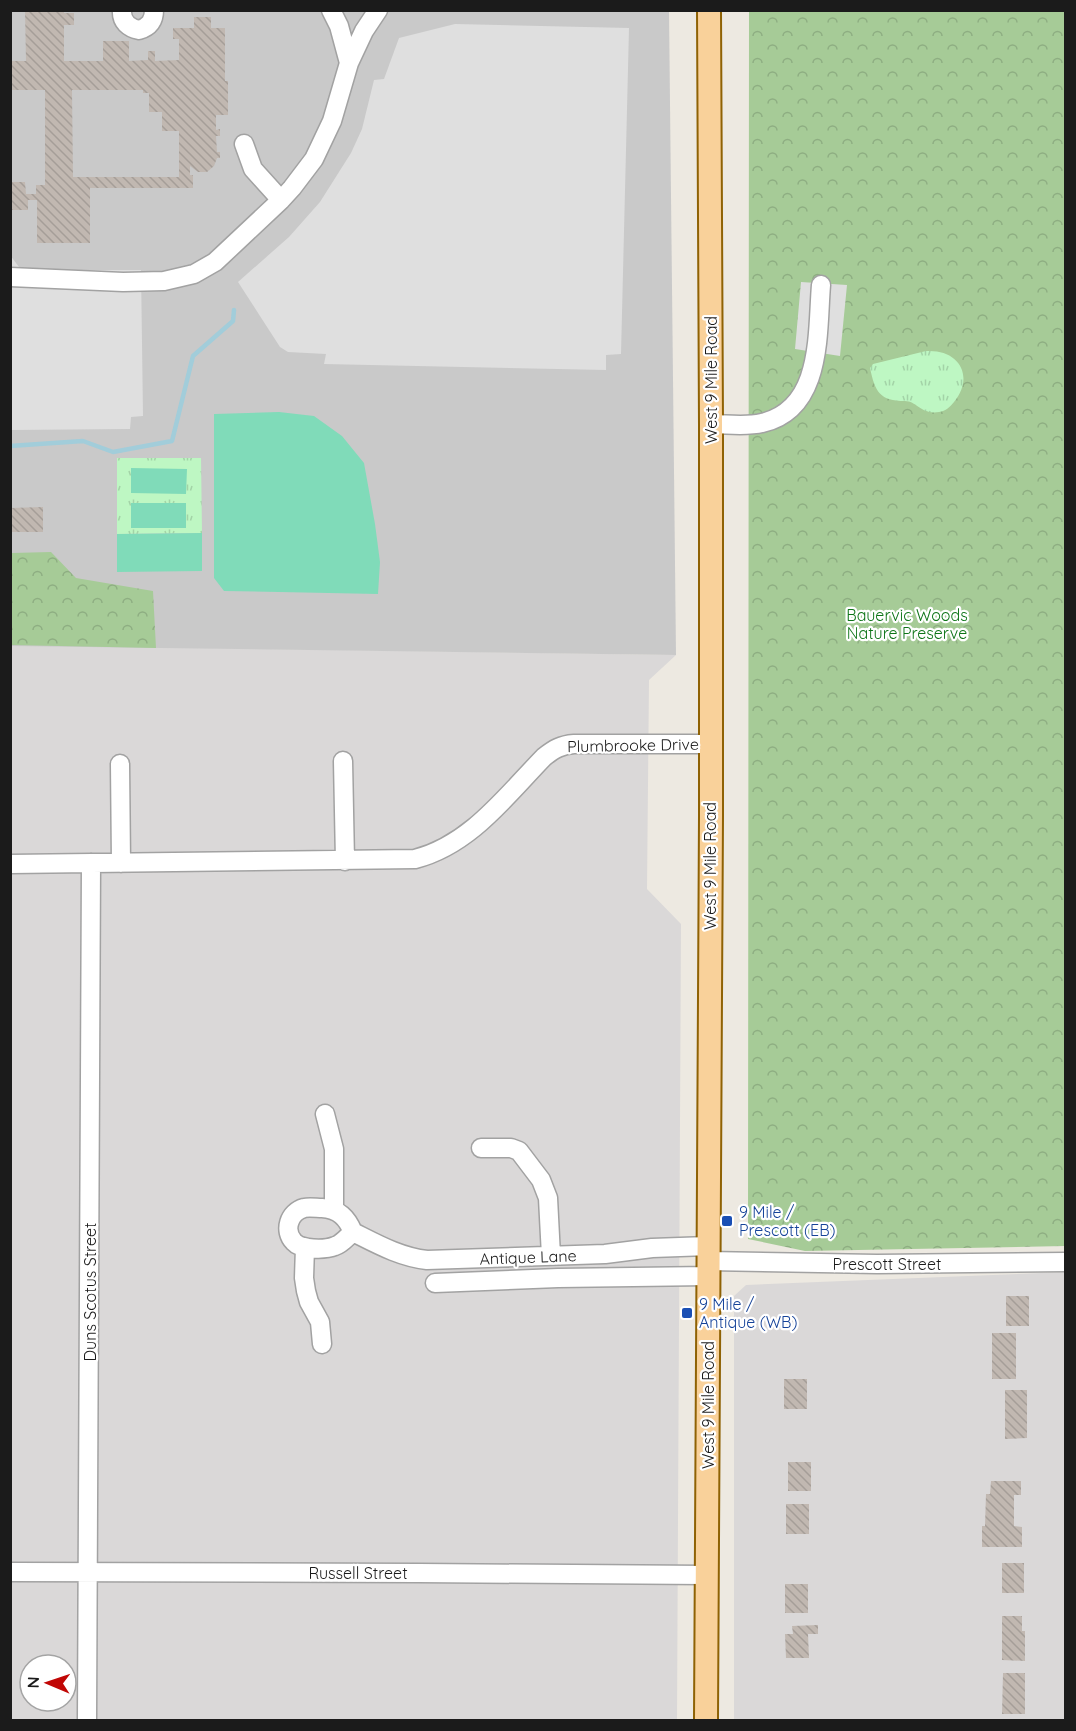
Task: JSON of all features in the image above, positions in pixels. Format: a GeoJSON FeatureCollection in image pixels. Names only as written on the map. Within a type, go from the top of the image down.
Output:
{"type":"FeatureCollection","features":[{"type":"Feature","properties":{"kind":"main road","name":"West 9 Mile Road"},"geometry":{"type":"LineString","coordinates":[[706,1720],[711,744],[709,10]]}},
{"type":"Feature","properties":{"kind":"street"},"geometry":{"type":"LineString","coordinates":[[122,10],[124,21],[128,26],[139,30],[150,24],[154,10]]}},
{"type":"Feature","properties":{"kind":"street"},"geometry":{"type":"LineString","coordinates":[[331,10],[339,26],[349,63]]}},
{"type":"Feature","properties":{"kind":"street"},"geometry":{"type":"LineString","coordinates":[[10,278],[164,281],[194,274],[215,262],[281,200],[309,166],[332,121],[349,63],[364,31],[378,10]]}},
{"type":"Feature","properties":{"kind":"street"},"geometry":{"type":"LineString","coordinates":[[244,144],[253,169],[281,200]]}},
{"type":"Feature","properties":{"kind":"street"},"geometry":{"type":"LineString","coordinates":[[711,424],[760,424],[777,419],[796,405],[806,388],[814,364],[821,285]]}},
{"type":"Feature","properties":{"kind":"street","name":"Plumbrooke Drive"},"geometry":{"type":"LineString","coordinates":[[10,864],[415,859],[443,849],[467,834],[553,749],[563,745],[711,744]]}},
{"type":"Feature","properties":{"kind":"street"},"geometry":{"type":"LineString","coordinates":[[343,761],[345,861]]}},
{"type":"Feature","properties":{"kind":"street"},"geometry":{"type":"LineString","coordinates":[[120,764],[121,863]]}},
{"type":"Feature","properties":{"kind":"street","name":"Duns Scotus Street"},"geometry":{"type":"LineString","coordinates":[[87,1720],[91,863]]}},
{"type":"Feature","properties":{"kind":"street"},"geometry":{"type":"LineString","coordinates":[[325,1114],[334,1149],[334,1210],[303,1208],[294,1214],[288,1225],[290,1236],[294,1243],[305,1247],[333,1247],[353,1232]]}},
{"type":"Feature","properties":{"kind":"street"},"geometry":{"type":"LineString","coordinates":[[481,1148],[511,1148],[519,1152],[541,1180],[548,1198],[551,1256]]}},
{"type":"Feature","properties":{"kind":"street","name":"Antique Lane"},"geometry":{"type":"LineString","coordinates":[[334,1210],[348,1222],[353,1232],[382,1247],[411,1258],[427,1260],[605,1254],[652,1248],[708,1261]]}},
{"type":"Feature","properties":{"kind":"street"},"geometry":{"type":"LineString","coordinates":[[305,1247],[306,1291],[320,1322],[322,1344]]}},
{"type":"Feature","properties":{"kind":"street"},"geometry":{"type":"LineString","coordinates":[[435,1283],[558,1278],[708,1261]]}},
{"type":"Feature","properties":{"kind":"street","name":"Prescott Street"},"geometry":{"type":"LineString","coordinates":[[708,1261],[877,1264],[1065,1262]]}},
{"type":"Feature","properties":{"kind":"street","name":"Russell Street"},"geometry":{"type":"LineString","coordinates":[[10,1572],[706,1575]]}},
{"type":"Feature","properties":{"kind":"shaded area"},"geometry":{"type":"Polygon","coordinates":[[[11,11],[669,11],[676,655],[11,646],[11,11]]]}},
{"type":"Feature","properties":{"kind":"shaded area"},"geometry":{"type":"Polygon","coordinates":[[[455,24],[629,28],[621,354],[606,355],[606,370],[324,364],[326,354],[288,352],[280,347],[238,282],[289,237],[320,202],[351,153],[362,129],[374,80],[384,79],[399,38],[455,24]]]}},
{"type":"Feature","properties":{"kind":"shaded area"},"geometry":{"type":"Polygon","coordinates":[[[10,255],[19,267],[27,270],[141,270],[143,416],[131,417],[130,429],[11,430],[10,255]]]}},
{"type":"Feature","properties":{"kind":"shaded area"},"geometry":{"type":"Polygon","coordinates":[[[801,282],[847,285],[840,356],[795,349],[801,282]]]}},
{"type":"Feature","properties":{"kind":"shaded area"},"geometry":{"type":"Polygon","coordinates":[[[11,645],[676,655],[649,680],[647,889],[681,924],[677,1720],[11,1720],[11,645]]]}},
{"type":"Feature","properties":{"kind":"shaded area"},"geometry":{"type":"Polygon","coordinates":[[[1065,1272],[1065,1720],[734,1720],[734,1296],[746,1285],[1065,1272]]]}},
{"type":"Feature","properties":{"kind":"green space","name":"Bauervic Woods Nature Preserve"},"geometry":{"type":"Polygon","coordinates":[[[749,11],[1065,11],[1065,1246],[805,1251],[748,1239],[749,11]]]}},
{"type":"Feature","properties":{"kind":"green space"},"geometry":{"type":"Polygon","coordinates":[[[926,351],[947,354],[955,359],[963,374],[960,392],[946,410],[928,412],[913,403],[897,401],[880,394],[870,368],[873,364],[926,351]]]}},
{"type":"Feature","properties":{"kind":"green space"},"geometry":{"type":"Polygon","coordinates":[[[279,412],[314,416],[342,436],[364,463],[380,562],[378,594],[224,591],[214,578],[214,414],[279,412]]]}},
{"type":"Feature","properties":{"kind":"green space"},"geometry":{"type":"Polygon","coordinates":[[[117,458],[201,458],[202,533],[117,534],[117,458]]]}},
{"type":"Feature","properties":{"kind":"green space"},"geometry":{"type":"Polygon","coordinates":[[[131,468],[187,469],[186,494],[131,493],[131,468]]]}},
{"type":"Feature","properties":{"kind":"green space"},"geometry":{"type":"Polygon","coordinates":[[[131,503],[186,503],[186,528],[131,528],[131,503]]]}},
{"type":"Feature","properties":{"kind":"green space"},"geometry":{"type":"Polygon","coordinates":[[[202,533],[202,571],[117,572],[117,534],[202,533]]]}},
{"type":"Feature","properties":{"kind":"green space"},"geometry":{"type":"Polygon","coordinates":[[[51,552],[76,578],[153,591],[156,648],[11,645],[11,553],[51,552]]]}},
{"type":"Feature","properties":{"kind":"building"},"geometry":{"type":"Polygon","coordinates":[[[25,10],[64,10],[64,13],[74,13],[74,25],[64,25],[64,61],[103,61],[103,41],[129,41],[129,61],[148,60],[148,51],[155,51],[155,61],[179,60],[179,39],[173,39],[173,28],[194,28],[194,17],[211,17],[211,28],[225,28],[225,81],[228,81],[228,115],[216,115],[216,130],[220,129],[220,136],[216,136],[217,152],[220,152],[220,158],[217,158],[214,166],[207,172],[198,172],[190,166],[193,188],[90,188],[90,243],[37,243],[37,200],[28,200],[28,210],[10,210],[10,182],[25,182],[26,194],[36,194],[36,185],[45,185],[45,90],[10,90],[10,61],[26,61],[25,10]],[[72,90],[73,177],[179,177],[179,131],[162,131],[162,112],[149,112],[149,93],[143,93],[143,90],[72,90]]]}},
{"type":"Feature","properties":{"kind":"building"},"geometry":{"type":"Polygon","coordinates":[[[43,507],[43,532],[10,532],[10,508],[43,507]]]}},
{"type":"Feature","properties":{"kind":"building"},"geometry":{"type":"Polygon","coordinates":[[[1006,1296],[1029,1296],[1029,1326],[1006,1326],[1006,1296]]]}},
{"type":"Feature","properties":{"kind":"building"},"geometry":{"type":"Polygon","coordinates":[[[992,1333],[1016,1333],[1016,1379],[992,1379],[992,1333]]]}},
{"type":"Feature","properties":{"kind":"building"},"geometry":{"type":"Polygon","coordinates":[[[784,1379],[807,1379],[807,1409],[784,1409],[784,1379]]]}},
{"type":"Feature","properties":{"kind":"building"},"geometry":{"type":"Polygon","coordinates":[[[1005,1390],[1027,1390],[1027,1438],[1005,1439],[1005,1390]]]}},
{"type":"Feature","properties":{"kind":"building"},"geometry":{"type":"Polygon","coordinates":[[[788,1462],[811,1462],[811,1491],[788,1491],[788,1462]]]}},
{"type":"Feature","properties":{"kind":"building"},"geometry":{"type":"Polygon","coordinates":[[[991,1481],[1021,1481],[1021,1495],[1014,1495],[1014,1526],[1022,1527],[1022,1547],[982,1547],[986,1494],[990,1494],[991,1481]]]}},
{"type":"Feature","properties":{"kind":"building"},"geometry":{"type":"Polygon","coordinates":[[[786,1504],[809,1504],[809,1534],[786,1534],[786,1504]]]}},
{"type":"Feature","properties":{"kind":"building"},"geometry":{"type":"Polygon","coordinates":[[[1002,1563],[1024,1563],[1024,1593],[1002,1593],[1002,1563]]]}},
{"type":"Feature","properties":{"kind":"building"},"geometry":{"type":"Polygon","coordinates":[[[785,1584],[808,1584],[808,1613],[785,1613],[785,1584]]]}},
{"type":"Feature","properties":{"kind":"building"},"geometry":{"type":"Polygon","coordinates":[[[1002,1616],[1022,1616],[1022,1631],[1025,1631],[1025,1661],[1002,1660],[1002,1616]]]}},
{"type":"Feature","properties":{"kind":"building"},"geometry":{"type":"Polygon","coordinates":[[[818,1625],[818,1634],[808,1634],[809,1658],[786,1658],[785,1634],[793,1634],[792,1626],[818,1625]]]}},
{"type":"Feature","properties":{"kind":"building"},"geometry":{"type":"Polygon","coordinates":[[[1003,1673],[1025,1673],[1025,1714],[1002,1714],[1003,1673]]]}},
{"type":"Feature","properties":{"kind":"waterway"},"geometry":{"type":"LineString","coordinates":[[10,446],[83,441],[113,452],[172,441],[193,356],[233,321],[234,310]]}},
{"type":"Feature","properties":{"kind":"place","name":"9 Mile / Prescott (EB)"},"geometry":{"type":"Point","coordinates":[727,1221]}},
{"type":"Feature","properties":{"kind":"place","name":"9 Mile / Antique (WB)"},"geometry":{"type":"Point","coordinates":[687,1313]}}]}
